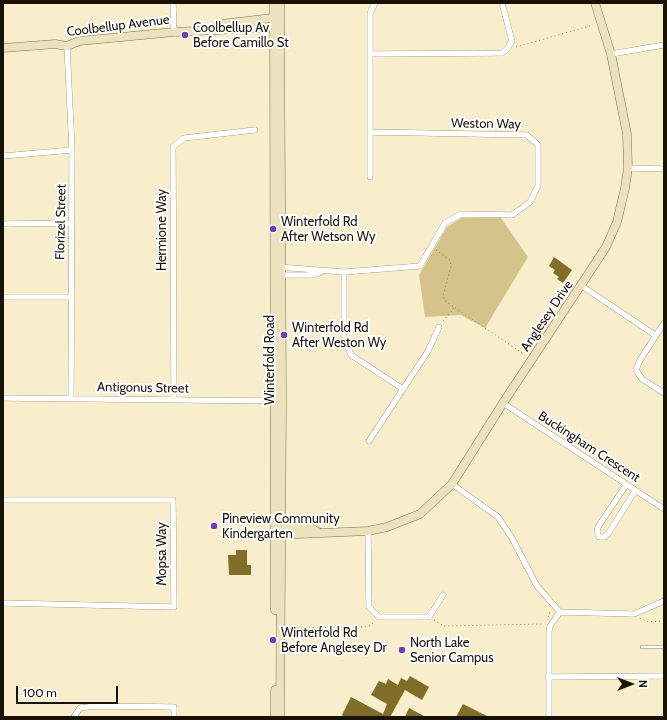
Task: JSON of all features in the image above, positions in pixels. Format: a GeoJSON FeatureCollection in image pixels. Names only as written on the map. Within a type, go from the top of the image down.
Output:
{"type":"FeatureCollection","features":[{"type":"Feature","properties":{"kind":"street"},"geometry":{"type":"LineString","coordinates":[[173,3],[174,32]]}},
{"type":"Feature","properties":{"kind":"street","name":"Winterfold Road"},"geometry":{"type":"LineString","coordinates":[[274,3],[278,17]]}},
{"type":"Feature","properties":{"kind":"street","name":"Winterfold Road"},"geometry":{"type":"LineString","coordinates":[[275,717],[279,401],[278,17],[280,3]]}},
{"type":"Feature","properties":{"kind":"street"},"geometry":{"type":"LineString","coordinates":[[370,177],[370,13],[375,3]]}},
{"type":"Feature","properties":{"kind":"street"},"geometry":{"type":"LineString","coordinates":[[371,54],[502,53],[510,45],[511,34],[502,3]]}},
{"type":"Feature","properties":{"kind":"street","name":"Anglesey Drive"},"geometry":{"type":"LineString","coordinates":[[278,530],[309,527],[318,532],[368,531],[387,527],[420,514],[452,484],[503,403],[582,286],[606,247],[617,222],[625,188],[628,168],[627,134],[611,54],[595,3]]}},
{"type":"Feature","properties":{"kind":"street","name":"Coolbellup Avenue"},"geometry":{"type":"LineString","coordinates":[[212,29],[222,24],[278,17]]}},
{"type":"Feature","properties":{"kind":"street","name":"Coolbellup Avenue"},"geometry":{"type":"LineString","coordinates":[[3,48],[55,44],[68,46],[79,41],[212,29],[223,30],[278,27]]}},
{"type":"Feature","properties":{"kind":"street"},"geometry":{"type":"LineString","coordinates":[[611,54],[664,45]]}},
{"type":"Feature","properties":{"kind":"street","name":"Florizel Street"},"geometry":{"type":"LineString","coordinates":[[68,46],[72,150],[71,398]]}},
{"type":"Feature","properties":{"kind":"street","name":"Hermione Way"},"geometry":{"type":"LineString","coordinates":[[174,400],[173,147],[184,138],[255,130]]}},
{"type":"Feature","properties":{"kind":"street","name":"Weston Way"},"geometry":{"type":"LineString","coordinates":[[278,271],[314,269],[321,272],[344,272],[420,266],[432,248],[445,223],[461,214],[512,215],[530,202],[538,186],[538,145],[527,135],[371,132]]}},
{"type":"Feature","properties":{"kind":"street"},"geometry":{"type":"LineString","coordinates":[[3,156],[72,150]]}},
{"type":"Feature","properties":{"kind":"street"},"geometry":{"type":"LineString","coordinates":[[628,168],[664,170]]}},
{"type":"Feature","properties":{"kind":"street"},"geometry":{"type":"LineString","coordinates":[[3,224],[72,223]]}},
{"type":"Feature","properties":{"kind":"street"},"geometry":{"type":"LineString","coordinates":[[344,272],[344,336],[351,355],[403,389]]}},
{"type":"Feature","properties":{"kind":"street"},"geometry":{"type":"LineString","coordinates":[[582,286],[655,335]]}},
{"type":"Feature","properties":{"kind":"street"},"geometry":{"type":"LineString","coordinates":[[3,297],[71,297]]}},
{"type":"Feature","properties":{"kind":"street"},"geometry":{"type":"LineString","coordinates":[[664,323],[640,360],[636,370],[642,379],[664,393]]}},
{"type":"Feature","properties":{"kind":"street"},"geometry":{"type":"LineString","coordinates":[[369,441],[428,351],[438,327]]}},
{"type":"Feature","properties":{"kind":"street","name":"Antigonus Street"},"geometry":{"type":"LineString","coordinates":[[3,398],[279,401]]}},
{"type":"Feature","properties":{"kind":"street","name":"Buckingham Crescent"},"geometry":{"type":"LineString","coordinates":[[503,403],[664,509]]}},
{"type":"Feature","properties":{"kind":"street"},"geometry":{"type":"LineString","coordinates":[[452,484],[498,517],[512,538],[537,586],[560,612],[637,613],[664,601]]}},
{"type":"Feature","properties":{"kind":"street"},"geometry":{"type":"LineString","coordinates":[[626,485],[598,528],[597,532],[599,537],[604,537],[608,534],[635,491]]}},
{"type":"Feature","properties":{"kind":"street","name":"Mopsa Way"},"geometry":{"type":"LineString","coordinates":[[3,500],[173,500],[174,607],[3,603]]}},
{"type":"Feature","properties":{"kind":"street","name":"Winterfold Road"},"geometry":{"type":"LineString","coordinates":[[278,530],[280,717]]}},
{"type":"Feature","properties":{"kind":"street"},"geometry":{"type":"LineString","coordinates":[[368,531],[369,607],[378,617],[429,616],[443,595]]}},
{"type":"Feature","properties":{"kind":"street"},"geometry":{"type":"LineString","coordinates":[[549,717],[549,631],[550,626],[560,612]]}},
{"type":"Feature","properties":{"kind":"street"},"geometry":{"type":"LineString","coordinates":[[548,677],[664,676]]}},
{"type":"Feature","properties":{"kind":"street"},"geometry":{"type":"LineString","coordinates":[[74,717],[80,708],[95,706],[174,708],[174,717]]}},
{"type":"Feature","properties":{"kind":"lane"},"geometry":{"type":"LineString","coordinates":[[642,647],[664,647]]}},
{"type":"Feature","properties":{"kind":"path"},"geometry":{"type":"LineString","coordinates":[[510,45],[518,48],[602,22]]}},
{"type":"Feature","properties":{"kind":"path"},"geometry":{"type":"LineString","coordinates":[[432,248],[450,260],[451,266],[443,296],[445,301],[525,355],[533,358]]}},
{"type":"Feature","properties":{"kind":"path"},"geometry":{"type":"LineString","coordinates":[[438,327],[454,308]]}},
{"type":"Feature","properties":{"kind":"path"},"geometry":{"type":"LineString","coordinates":[[548,619],[549,613],[560,612]]}},
{"type":"Feature","properties":{"kind":"path"},"geometry":{"type":"LineString","coordinates":[[637,613],[642,620],[648,622],[664,621]]}},
{"type":"Feature","properties":{"kind":"path"},"geometry":{"type":"LineString","coordinates":[[429,616],[444,626],[547,624]]}},
{"type":"Feature","properties":{"kind":"path"},"geometry":{"type":"LineString","coordinates":[[280,628],[369,626],[378,617]]}},
{"type":"Feature","properties":{"kind":"shaded area"},"geometry":{"type":"Polygon","coordinates":[[[461,218],[501,218],[528,257],[485,328],[461,315],[425,317],[419,275],[447,227],[461,218]]]}},
{"type":"Feature","properties":{"kind":"building"},"geometry":{"type":"Polygon","coordinates":[[[554,257],[572,270],[563,283],[557,279],[559,277],[553,273],[555,270],[549,266],[554,257]]]}},
{"type":"Feature","properties":{"kind":"building"},"geometry":{"type":"Polygon","coordinates":[[[236,550],[247,550],[247,565],[251,565],[251,575],[229,575],[228,555],[236,555],[236,550]]]}},
{"type":"Feature","properties":{"kind":"building"},"geometry":{"type":"Polygon","coordinates":[[[410,676],[429,687],[422,700],[405,690],[390,717],[345,717],[342,715],[351,697],[383,714],[387,704],[371,695],[379,681],[386,684],[388,679],[398,685],[401,678],[407,681],[410,676]]]}},
{"type":"Feature","properties":{"kind":"building"},"geometry":{"type":"Polygon","coordinates":[[[463,704],[489,717],[456,717],[463,704]]]}},
{"type":"Feature","properties":{"kind":"building"},"geometry":{"type":"Polygon","coordinates":[[[409,708],[426,717],[405,717],[409,708]]]}},
{"type":"Feature","properties":{"kind":"place","name":"Coolbellup Av Before Camillo St"},"geometry":{"type":"Point","coordinates":[185,35]}},
{"type":"Feature","properties":{"kind":"place","name":"Winterfold Rd After Wetson Wy"},"geometry":{"type":"Point","coordinates":[273,229]}},
{"type":"Feature","properties":{"kind":"place","name":"Winterfold Rd After Weston Wy"},"geometry":{"type":"Point","coordinates":[284,335]}},
{"type":"Feature","properties":{"kind":"place","name":"Pineview Community Kindergarten"},"geometry":{"type":"Point","coordinates":[214,526]}},
{"type":"Feature","properties":{"kind":"place","name":"Winterfold Rd Before Anglesey Dr"},"geometry":{"type":"Point","coordinates":[273,640]}},
{"type":"Feature","properties":{"kind":"place","name":"North Lake Senior Campus"},"geometry":{"type":"Point","coordinates":[402,650]}}]}
